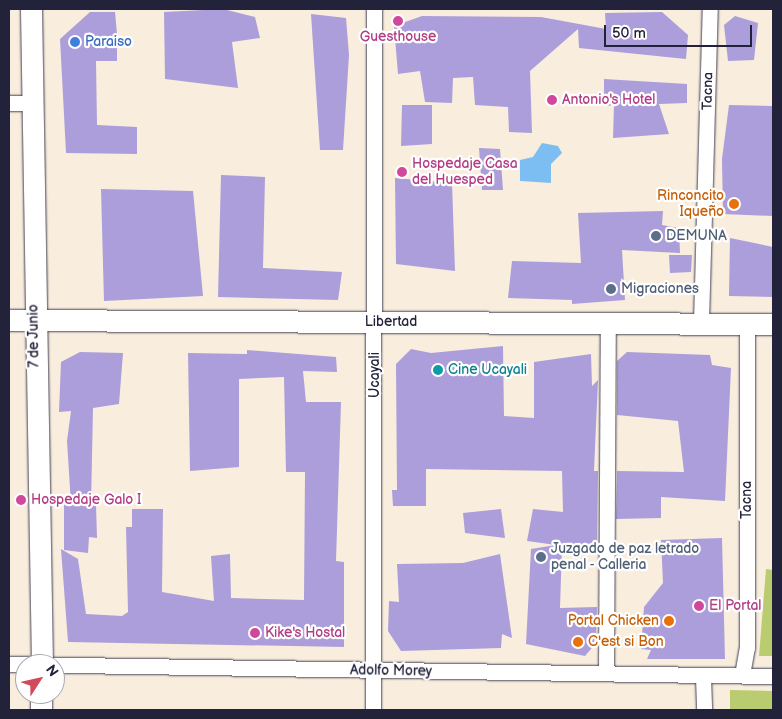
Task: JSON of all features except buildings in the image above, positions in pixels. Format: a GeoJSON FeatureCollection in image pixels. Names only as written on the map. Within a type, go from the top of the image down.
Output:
{"type":"FeatureCollection","features":[{"type":"Feature","properties":{"kind":"street","name":"7 de Junio"},"geometry":{"type":"LineString","coordinates":[[31,9],[34,321],[42,654]]}},
{"type":"Feature","properties":{"kind":"street","name":"Ucayali"},"geometry":{"type":"LineString","coordinates":[[373,710],[374,9]]}},
{"type":"Feature","properties":{"kind":"street","name":"Tacna"},"geometry":{"type":"LineString","coordinates":[[701,322],[710,9]]}},
{"type":"Feature","properties":{"kind":"street"},"geometry":{"type":"LineString","coordinates":[[9,103],[31,103]]}},
{"type":"Feature","properties":{"kind":"street","name":"Libertad"},"geometry":{"type":"LineString","coordinates":[[9,320],[701,322],[773,324]]}},
{"type":"Feature","properties":{"kind":"street"},"geometry":{"type":"LineString","coordinates":[[606,673],[608,323]]}},
{"type":"Feature","properties":{"kind":"street","name":"Tacna"},"geometry":{"type":"LineString","coordinates":[[742,674],[747,648],[747,324]]}},
{"type":"Feature","properties":{"kind":"street","name":"Adolfo Morey"},"geometry":{"type":"LineString","coordinates":[[65,664],[374,672],[606,673],[703,677],[742,674],[773,676]]}},
{"type":"Feature","properties":{"kind":"street"},"geometry":{"type":"LineString","coordinates":[[703,677],[704,710]]}},
{"type":"Feature","properties":{"kind":"green space"},"geometry":{"type":"Polygon","coordinates":[[[766,569],[773,570],[773,656],[759,656],[766,569]]]}},
{"type":"Feature","properties":{"kind":"green space"},"geometry":{"type":"Polygon","coordinates":[[[730,690],[773,691],[773,710],[730,710],[730,690]]]}},
{"type":"Feature","properties":{"kind":"water"},"geometry":{"type":"Polygon","coordinates":[[[542,143],[558,146],[562,153],[551,164],[551,183],[520,181],[520,160],[533,157],[542,143]]]}},
{"type":"Feature","properties":{"kind":"place","name":"Guesthouse"},"geometry":{"type":"Point","coordinates":[398,21]}},
{"type":"Feature","properties":{"kind":"place","name":"Paraiso"},"geometry":{"type":"Point","coordinates":[75,42]}},
{"type":"Feature","properties":{"kind":"place","name":"Antonio's Hotel"},"geometry":{"type":"Point","coordinates":[552,100]}},
{"type":"Feature","properties":{"kind":"place","name":"Hospedaje Casa del Huesped"},"geometry":{"type":"Point","coordinates":[402,172]}},
{"type":"Feature","properties":{"kind":"place","name":"Rinconcito Iqueño"},"geometry":{"type":"Point","coordinates":[734,204]}},
{"type":"Feature","properties":{"kind":"place","name":"DEMUNA"},"geometry":{"type":"Point","coordinates":[656,236]}},
{"type":"Feature","properties":{"kind":"place","name":"Migraciones"},"geometry":{"type":"Point","coordinates":[611,289]}},
{"type":"Feature","properties":{"kind":"place","name":"Cine Ucayali"},"geometry":{"type":"Point","coordinates":[438,370]}},
{"type":"Feature","properties":{"kind":"place","name":"Hospedaje Galo I"},"geometry":{"type":"Point","coordinates":[21,500]}},
{"type":"Feature","properties":{"kind":"place","name":"Juzgado de paz letrado penal - Calleria"},"geometry":{"type":"Point","coordinates":[541,557]}},
{"type":"Feature","properties":{"kind":"place","name":"El Portal"},"geometry":{"type":"Point","coordinates":[699,606]}},
{"type":"Feature","properties":{"kind":"place","name":"Portal Chicken"},"geometry":{"type":"Point","coordinates":[669,621]}},
{"type":"Feature","properties":{"kind":"place","name":"Kike's Hostal"},"geometry":{"type":"Point","coordinates":[255,633]}},
{"type":"Feature","properties":{"kind":"place","name":"C'est si Bon"},"geometry":{"type":"Point","coordinates":[578,642]}}]}
